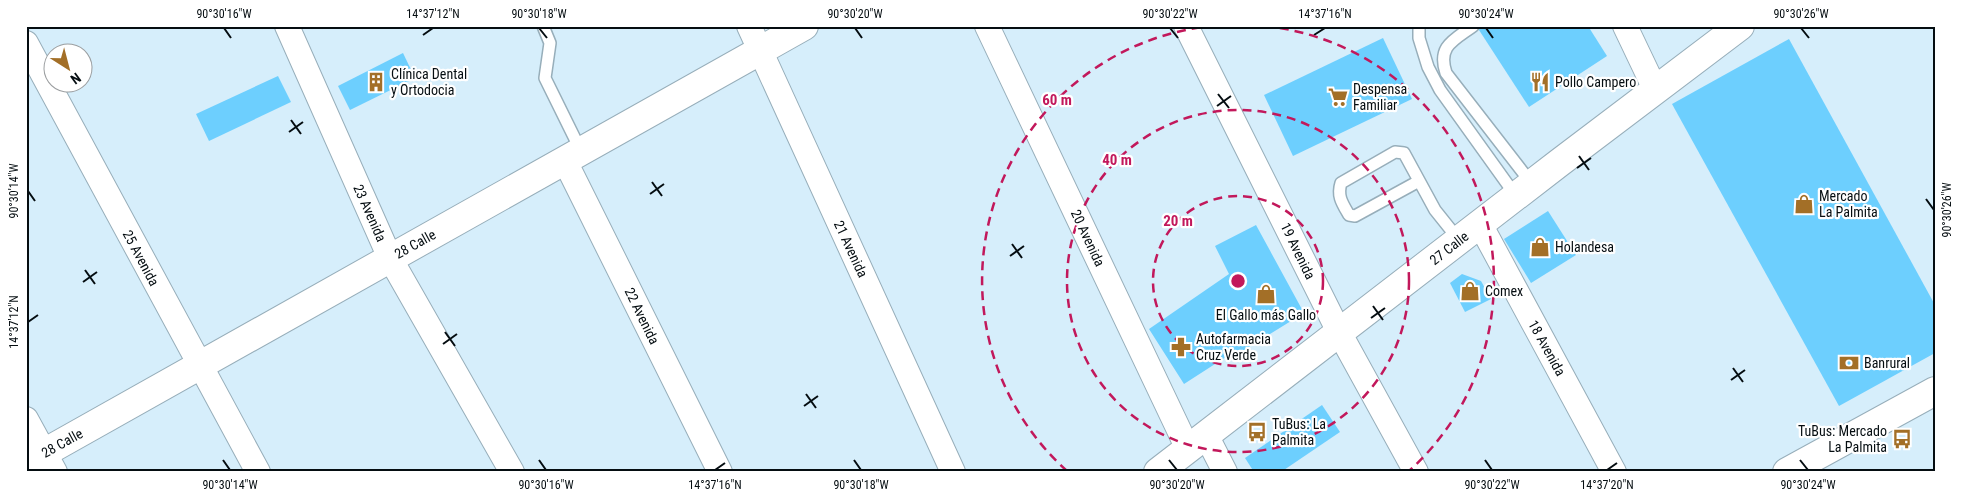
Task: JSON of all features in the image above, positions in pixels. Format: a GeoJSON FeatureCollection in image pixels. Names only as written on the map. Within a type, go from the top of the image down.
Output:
{"type":"FeatureCollection","features":[{"type":"Feature","properties":{"kind":"street","name":"23 Avenida"},"geometry":{"type":"LineString","coordinates":[[287,26],[390,258],[512,472]]}},
{"type":"Feature","properties":{"kind":"street","name":"21 Avenida"},"geometry":{"type":"LineString","coordinates":[[749,26],[953,472]]}},
{"type":"Feature","properties":{"kind":"street","name":"28 Calle"},"geometry":{"type":"LineString","coordinates":[[42,462],[199,366],[804,26]]}},
{"type":"Feature","properties":{"kind":"street","name":"20 Avenida"},"geometry":{"type":"LineString","coordinates":[[987,26],[1197,442],[1225,472]]}},
{"type":"Feature","properties":{"kind":"street","name":"19 Avenida"},"geometry":{"type":"LineString","coordinates":[[1186,26],[1339,332],[1416,472]]}},
{"type":"Feature","properties":{"kind":"street"},"geometry":{"type":"LineString","coordinates":[[1625,26],[1655,89]]}},
{"type":"Feature","properties":{"kind":"street","name":"27 Calle"},"geometry":{"type":"LineString","coordinates":[[1158,472],[1655,89],[1740,26]]}},
{"type":"Feature","properties":{"kind":"street","name":"25 Avenida"},"geometry":{"type":"LineString","coordinates":[[26,43],[258,472]]}},
{"type":"Feature","properties":{"kind":"street","name":"22 Avenida"},"geometry":{"type":"LineString","coordinates":[[573,156],[720,472]]}},
{"type":"Feature","properties":{"kind":"street","name":"18 Avenida"},"geometry":{"type":"LineString","coordinates":[[1480,224],[1614,472]]}},
{"type":"Feature","properties":{"kind":"street"},"geometry":{"type":"LineString","coordinates":[[1799,469],[1935,391]]}},
{"type":"Feature","properties":{"kind":"street"},"geometry":{"type":"LineString","coordinates":[[26,419],[42,462]]}},
{"type":"Feature","properties":{"kind":"lane"},"geometry":{"type":"LineString","coordinates":[[543,26],[550,43],[546,78],[573,156]]}},
{"type":"Feature","properties":{"kind":"lane"},"geometry":{"type":"LineString","coordinates":[[1419,26],[1420,38],[1428,68],[1440,90],[1524,190]]}},
{"type":"Feature","properties":{"kind":"lane"},"geometry":{"type":"LineString","coordinates":[[1473,26],[1448,45],[1442,62],[1446,73],[1524,190]]}},
{"type":"Feature","properties":{"kind":"lane"},"geometry":{"type":"LineString","coordinates":[[1419,181],[1355,216],[1349,214],[1340,199],[1341,183],[1395,152],[1404,153],[1435,210],[1459,240]]}},
{"type":"Feature","properties":{"kind":"building","name":"Pollo Campero"},"geometry":{"type":"Polygon","coordinates":[[[1480,26],[1588,26],[1607,56],[1529,107],[1479,30],[1480,26]]]}},
{"type":"Feature","properties":{"kind":"building","name":"Despensa Familiar"},"geometry":{"type":"Polygon","coordinates":[[[1383,38],[1412,99],[1293,156],[1264,95],[1383,38]]]}},
{"type":"Feature","properties":{"kind":"building","name":"Mercado La Palmita"},"geometry":{"type":"Polygon","coordinates":[[[1789,39],[1935,305],[1935,353],[1839,406],[1672,104],[1789,39]]]}},
{"type":"Feature","properties":{"kind":"building","name":"Clínica Dental y Ortodocia"},"geometry":{"type":"Polygon","coordinates":[[[403,53],[415,78],[350,110],[338,86],[403,53]]]}},
{"type":"Feature","properties":{"kind":"building"},"geometry":{"type":"Polygon","coordinates":[[[278,76],[291,102],[209,141],[196,114],[278,76]]]}},
{"type":"Feature","properties":{"kind":"building","name":"Holandesa"},"geometry":{"type":"Polygon","coordinates":[[[1548,211],[1576,255],[1531,283],[1504,239],[1548,211]]]}},
{"type":"Feature","properties":{"kind":"building"},"geometry":{"type":"Polygon","coordinates":[[[1256,225],[1304,313],[1231,358],[1229,355],[1184,384],[1149,329],[1229,274],[1215,246],[1256,225]]]}},
{"type":"Feature","properties":{"kind":"building","name":"Comex"},"geometry":{"type":"Polygon","coordinates":[[[1462,274],[1481,281],[1491,299],[1465,312],[1450,283],[1462,274]]]}},
{"type":"Feature","properties":{"kind":"building"},"geometry":{"type":"Polygon","coordinates":[[[1322,405],[1340,432],[1281,472],[1254,472],[1245,458],[1322,405]]]}},
{"type":"Feature","properties":{"kind":"place","name":"Clínica Dental y Ortodocia"},"geometry":{"type":"Point","coordinates":[376,82]}},
{"type":"Feature","properties":{"kind":"place","name":"Pollo Campero"},"geometry":{"type":"Point","coordinates":[1540,82]}},
{"type":"Feature","properties":{"kind":"place","name":"Despensa Familiar"},"geometry":{"type":"Point","coordinates":[1338,97]}},
{"type":"Feature","properties":{"kind":"place","name":"Mercado La Palmita"},"geometry":{"type":"Point","coordinates":[1804,204]}},
{"type":"Feature","properties":{"kind":"place","name":"Holandesa"},"geometry":{"type":"Point","coordinates":[1540,247]}},
{"type":"Feature","properties":{"kind":"place","name":"Comex"},"geometry":{"type":"Point","coordinates":[1470,291]}},
{"type":"Feature","properties":{"kind":"place","name":"El Gallo más Gallo"},"geometry":{"type":"Point","coordinates":[1266,294]}},
{"type":"Feature","properties":{"kind":"place","name":"Autofarmacia Cruz Verde"},"geometry":{"type":"Point","coordinates":[1181,347]}},
{"type":"Feature","properties":{"kind":"place","name":"Banrural"},"geometry":{"type":"Point","coordinates":[1849,363]}},
{"type":"Feature","properties":{"kind":"place","name":"TuBus: La Palmita"},"geometry":{"type":"Point","coordinates":[1257,432]}},
{"type":"Feature","properties":{"kind":"place","name":"TuBus: Mercado La Palmita"},"geometry":{"type":"Point","coordinates":[1902,439]}}]}
